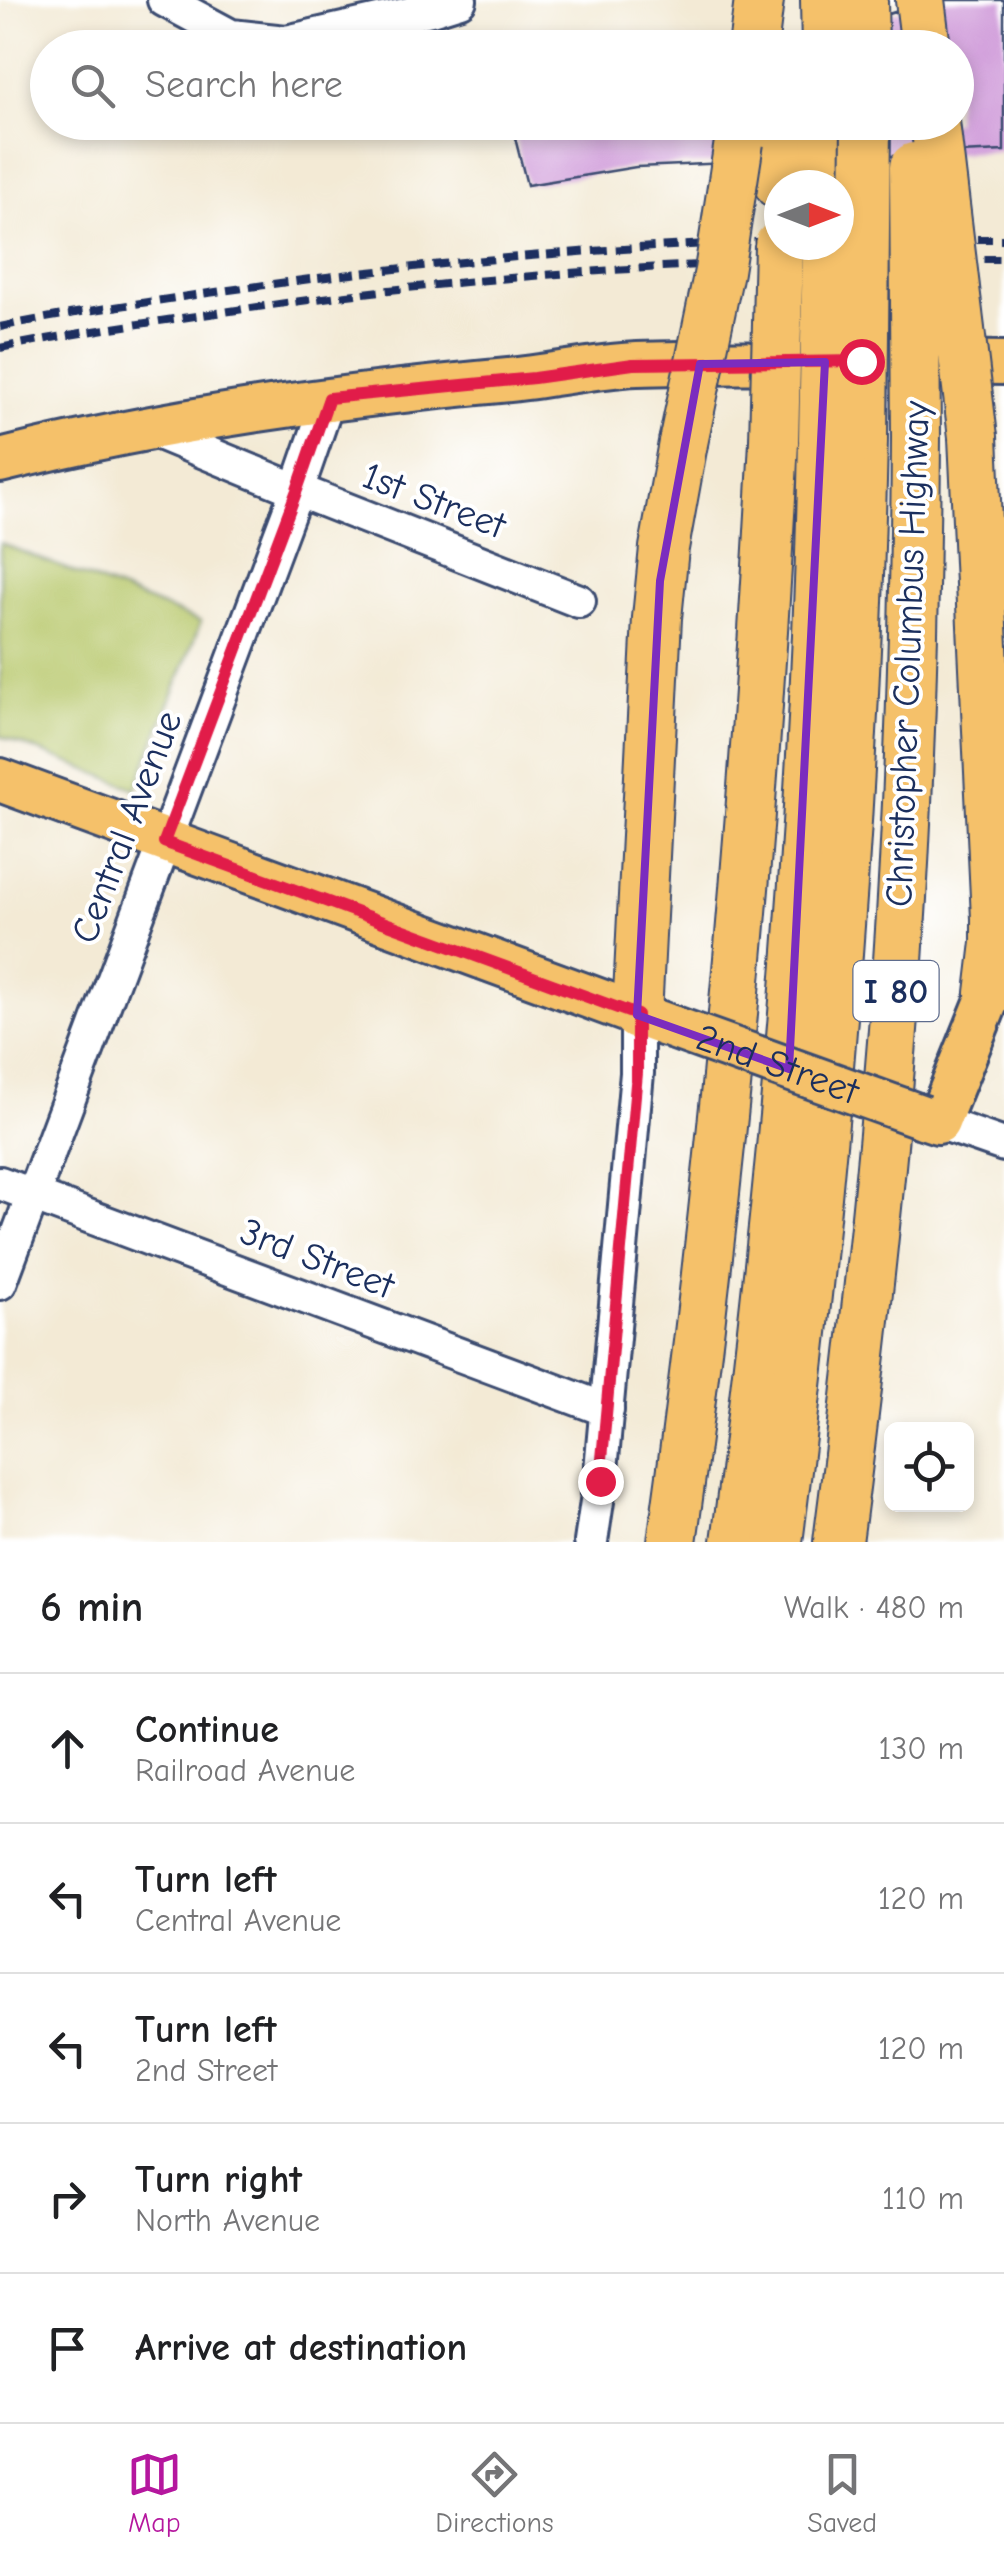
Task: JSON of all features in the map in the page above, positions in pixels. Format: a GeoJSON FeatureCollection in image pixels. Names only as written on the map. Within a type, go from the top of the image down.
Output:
{"type":"FeatureCollection","features":[{"type":"Feature","properties":{"kind":"highway"},"geometry":{"type":"LineString","coordinates":[[755,30],[759,0]]}},
{"type":"Feature","properties":{"kind":"highway"},"geometry":{"type":"LineString","coordinates":[[778,0],[779,30]]}},
{"type":"Feature","properties":{"kind":"highway"},"geometry":{"type":"LineString","coordinates":[[825,0],[826,30]]}},
{"type":"Feature","properties":{"kind":"highway"},"geometry":{"type":"LineString","coordinates":[[863,0],[864,30]]}},
{"type":"Feature","properties":{"kind":"highway"},"geometry":{"type":"LineString","coordinates":[[909,0],[910,30]]}},
{"type":"Feature","properties":{"kind":"highway"},"geometry":{"type":"LineString","coordinates":[[920,0],[924,30]]}},
{"type":"Feature","properties":{"kind":"highway"},"geometry":{"type":"LineString","coordinates":[[655,1021],[657,618],[664,548],[720,271],[739,140]]}},
{"type":"Feature","properties":{"kind":"highway"},"geometry":{"type":"LineString","coordinates":[[779,140],[779,170]]}},
{"type":"Feature","properties":{"kind":"highway"},"geometry":{"type":"LineString","coordinates":[[826,140],[827,170]]}},
{"type":"Feature","properties":{"kind":"highway","name":"Christopher Columbus Highway"},"geometry":{"type":"LineString","coordinates":[[736,1542],[793,1030],[818,634],[843,440],[865,140]]}},
{"type":"Feature","properties":{"kind":"highway","name":"Christopher Columbus Highway"},"geometry":{"type":"LineString","coordinates":[[838,1542],[872,1256],[898,962],[912,686],[916,438],[912,140]]}},
{"type":"Feature","properties":{"kind":"highway"},"geometry":{"type":"LineString","coordinates":[[937,140],[974,437],[997,975]]}},
{"type":"Feature","properties":{"kind":"highway"},"geometry":{"type":"LineString","coordinates":[[672,1542],[711,1222],[756,748],[774,441],[779,260]]}},
{"type":"Feature","properties":{"kind":"highway","name":"Christopher Columbus Highway"},"geometry":{"type":"LineString","coordinates":[[778,1542],[802,1342],[834,1004],[855,685],[843,440],[828,260]]}},
{"type":"Feature","properties":{"kind":"main road"},"geometry":{"type":"LineString","coordinates":[[0,462],[50,448],[329,398],[633,364],[1004,363]]}},
{"type":"Feature","properties":{"kind":"main road","name":"2nd Street"},"geometry":{"type":"LineString","coordinates":[[0,780],[931,1120]]}},
{"type":"Feature","properties":{"kind":"main road"},"geometry":{"type":"LineString","coordinates":[[931,1120],[997,975]]}},
{"type":"Feature","properties":{"kind":"street"},"geometry":{"type":"LineString","coordinates":[[164,0],[219,30]]}},
{"type":"Feature","properties":{"kind":"street"},"geometry":{"type":"LineString","coordinates":[[339,30],[460,0]]}},
{"type":"Feature","properties":{"kind":"street","name":"Central Avenue"},"geometry":{"type":"LineString","coordinates":[[0,1283],[329,398]]}},
{"type":"Feature","properties":{"kind":"street","name":"1st Street"},"geometry":{"type":"LineString","coordinates":[[149,429],[578,600]]}},
{"type":"Feature","properties":{"kind":"street"},"geometry":{"type":"LineString","coordinates":[[591,1542],[607,1410],[637,1073],[655,1021]]}},
{"type":"Feature","properties":{"kind":"street"},"geometry":{"type":"LineString","coordinates":[[931,1120],[1004,1146]]}},
{"type":"Feature","properties":{"kind":"street","name":"3rd Street"},"geometry":{"type":"LineString","coordinates":[[0,1183],[607,1410]]}},
{"type":"Feature","properties":{"kind":"highlighted area"},"geometry":{"type":"Polygon","coordinates":[[[825,362],[789,1069],[637,1015],[660,581],[700,364],[825,362]]]}},
{"type":"Feature","properties":{"kind":"green space"},"geometry":{"type":"Polygon","coordinates":[[[0,543],[201,622],[136,789],[0,736],[0,543]]]}},
{"type":"Feature","properties":{"kind":"building"},"geometry":{"type":"Polygon","coordinates":[[[932,0],[1004,0],[1004,151],[636,167],[527,185],[516,140],[974,140],[974,30],[838,30],[932,0]]]}},
{"type":"Feature","properties":{"kind":"railway"},"geometry":{"type":"LineString","coordinates":[[854,239],[1004,239]]}},
{"type":"Feature","properties":{"kind":"railway"},"geometry":{"type":"LineString","coordinates":[[0,327],[195,295],[414,267],[633,248],[764,242]]}},
{"type":"Feature","properties":{"kind":"railway"},"geometry":{"type":"LineString","coordinates":[[0,348],[315,299],[511,278],[807,261],[1004,259]]}},
{"type":"Feature","properties":{"kind":"route"},"geometry":{"type":"LineString","coordinates":[[600,1481],[637,1073],[637,1015],[164,842],[329,398],[633,364],[861,361]]}}]}
